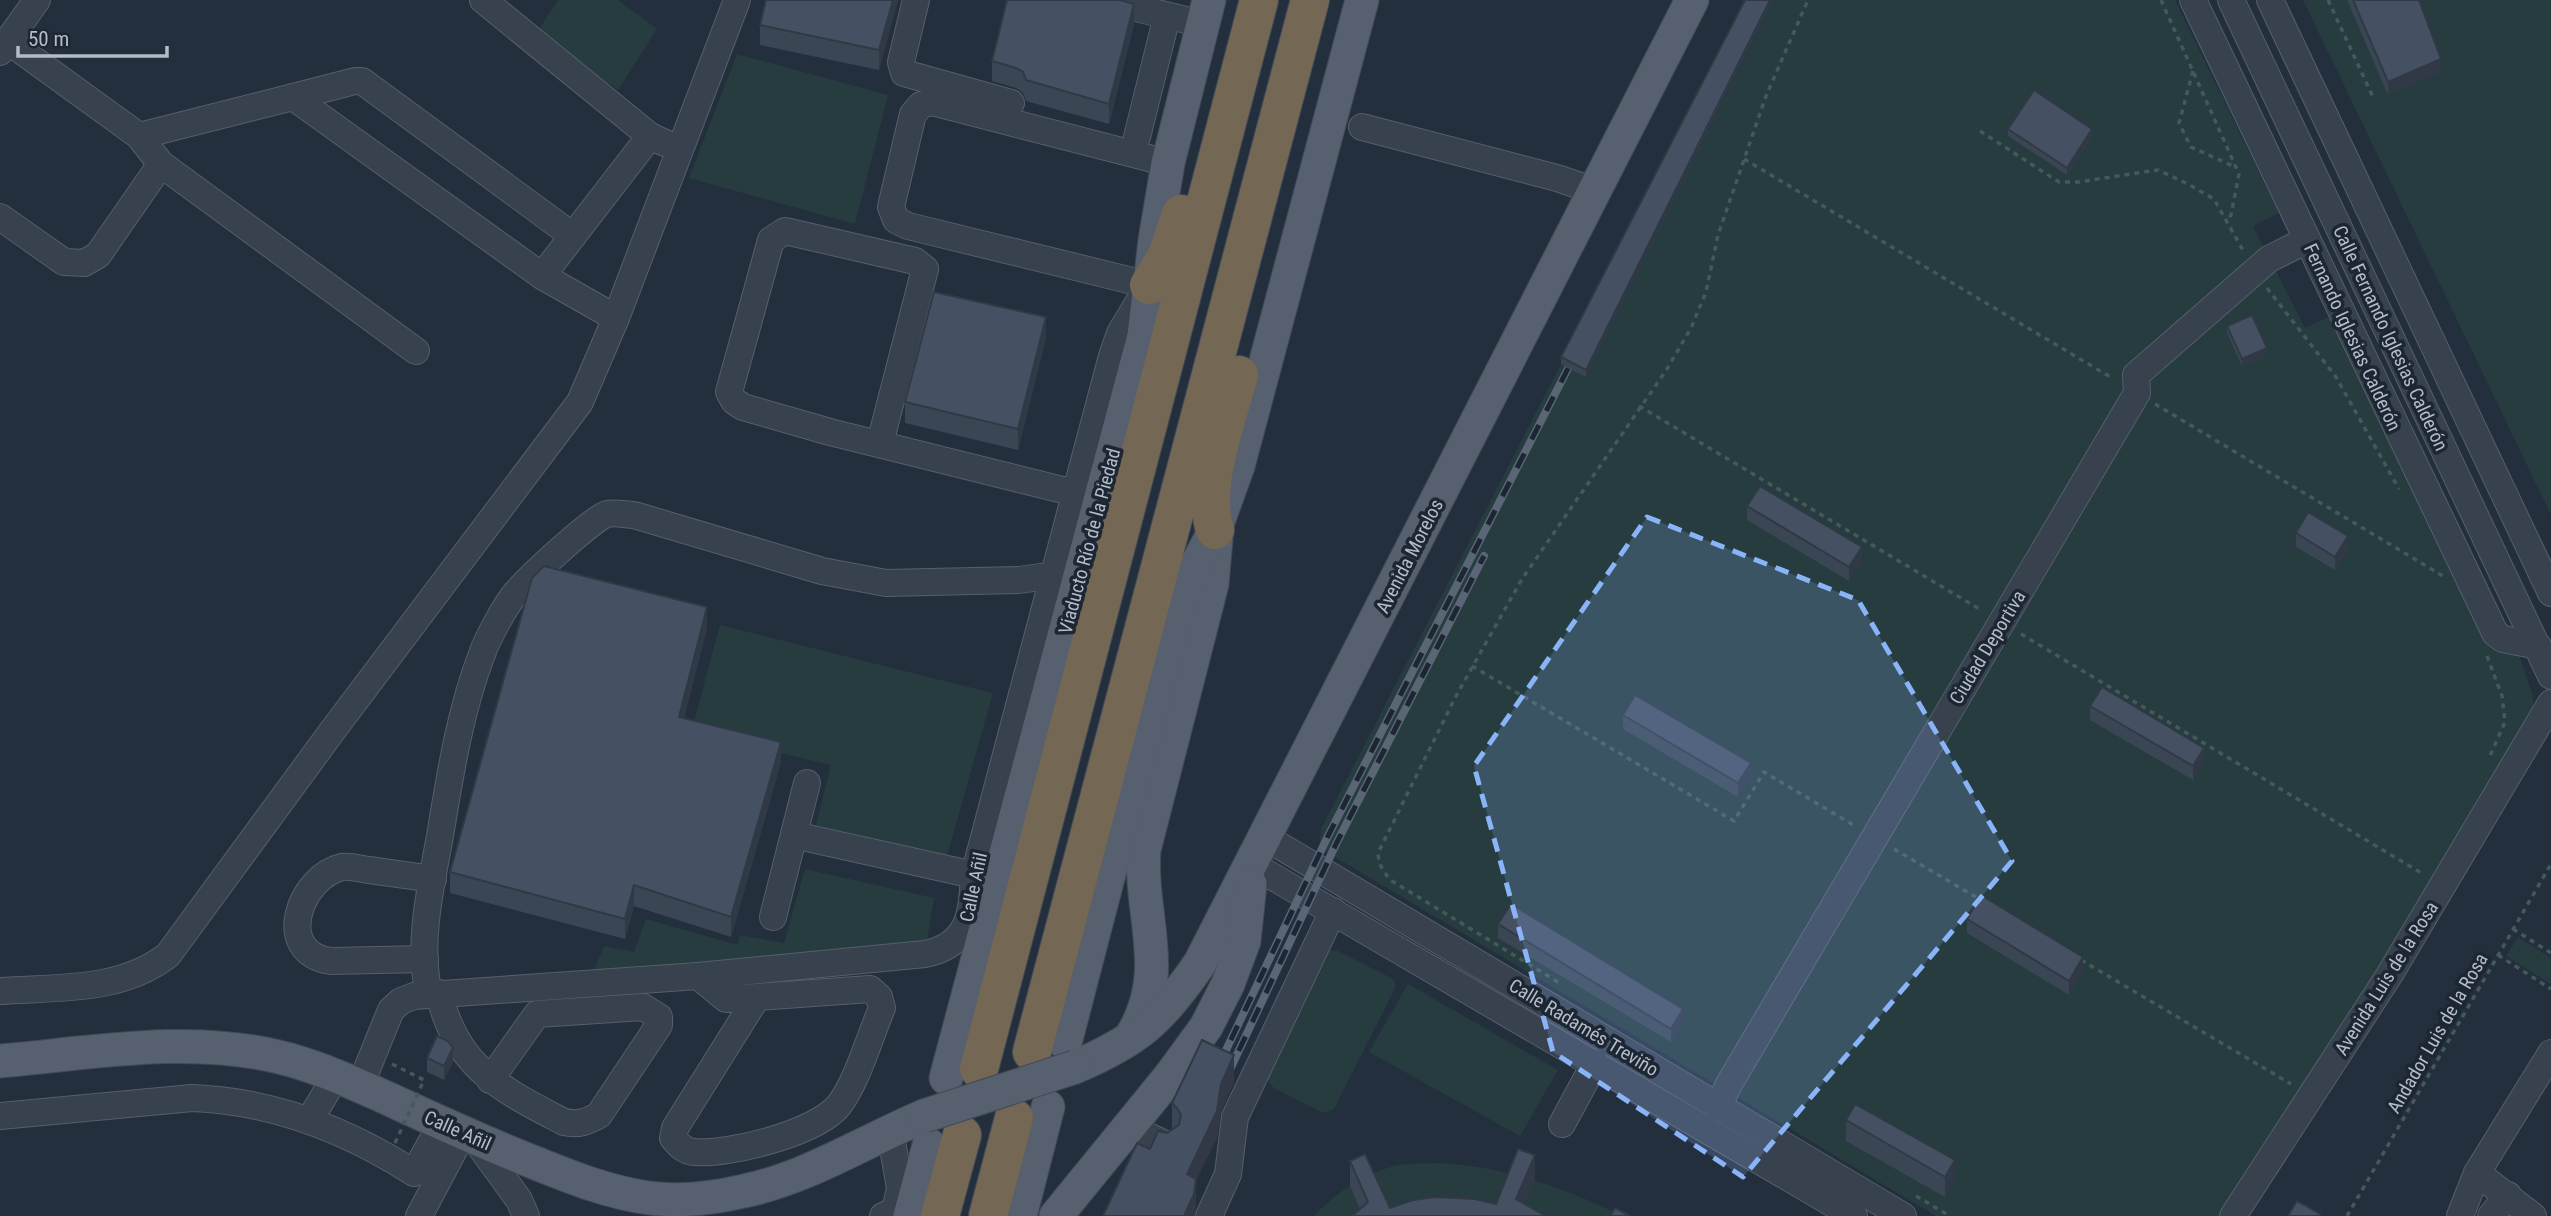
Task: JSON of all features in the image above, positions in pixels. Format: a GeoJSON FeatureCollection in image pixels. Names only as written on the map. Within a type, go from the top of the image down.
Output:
{"type":"FeatureCollection","features":[{"type":"Feature","properties":{"kind":"highway"},"geometry":{"type":"LineString","coordinates":[[1215,530],[1210,515],[1211,486],[1291,157],[1300,108],[1311,0]]}},
{"type":"Feature","properties":{"kind":"highway"},"geometry":{"type":"LineString","coordinates":[[1057,1054],[1311,0]]}},
{"type":"Feature","properties":{"kind":"highway"},"geometry":{"type":"LineString","coordinates":[[1149,285],[1166,258],[1230,66],[1256,10]]}},
{"type":"Feature","properties":{"kind":"highway","name":"Viaducto Río de la Piedad"},"geometry":{"type":"LineString","coordinates":[[963,1073],[1097,625],[1256,10]]}},
{"type":"Feature","properties":{"kind":"highway"},"geometry":{"type":"LineString","coordinates":[[988,1216],[1031,1113]]}},
{"type":"Feature","properties":{"kind":"highway"},"geometry":{"type":"LineString","coordinates":[[938,1132],[940,1216]]}},
{"type":"Feature","properties":{"kind":"main road"},"geometry":{"type":"LineString","coordinates":[[1057,1054],[1182,593],[1227,502],[1244,446],[1362,0]]}},
{"type":"Feature","properties":{"kind":"main road","name":"Avenida Morelos"},"geometry":{"type":"LineString","coordinates":[[1057,1054],[1129,1040],[1167,1009],[1189,980],[1213,940],[1692,0]]}},
{"type":"Feature","properties":{"kind":"main road","name":"Viaducto Río de la Piedad"},"geometry":{"type":"LineString","coordinates":[[963,1073],[1144,336],[1149,285],[1170,155],[1206,12]]}},
{"type":"Feature","properties":{"kind":"main road"},"geometry":{"type":"LineString","coordinates":[[1129,1040],[1146,1009],[1152,981],[1151,923],[1143,874],[1144,850],[1212,584],[1216,557],[1215,530]]}},
{"type":"Feature","properties":{"kind":"main road"},"geometry":{"type":"LineString","coordinates":[[1056,1216],[1189,1052],[1206,1027],[1228,984],[1244,941],[1258,851]]}},
{"type":"Feature","properties":{"kind":"main road","name":"Calle Añil"},"geometry":{"type":"LineString","coordinates":[[0,1061],[200,1046],[252,1051],[282,1058],[348,1081],[459,1131],[598,1187],[651,1198],[673,1199],[722,1195],[767,1185],[826,1161],[890,1130],[938,1132],[1057,1054]]}},
{"type":"Feature","properties":{"kind":"main road"},"geometry":{"type":"LineString","coordinates":[[1020,1216],[1031,1113]]}},
{"type":"Feature","properties":{"kind":"main road"},"geometry":{"type":"LineString","coordinates":[[910,1216],[938,1132]]}},
{"type":"Feature","properties":{"kind":"street"},"geometry":{"type":"LineString","coordinates":[[37,0],[4,47],[139,136],[161,164],[416,351]]}},
{"type":"Feature","properties":{"kind":"street"},"geometry":{"type":"LineString","coordinates":[[483,0],[650,136],[680,151]]}},
{"type":"Feature","properties":{"kind":"street"},"geometry":{"type":"LineString","coordinates":[[0,991],[120,981],[146,971],[168,955],[333,730],[580,402],[616,318],[737,0]]}},
{"type":"Feature","properties":{"kind":"street"},"geometry":{"type":"LineString","coordinates":[[916,0],[901,62],[904,73],[1137,137],[1170,155]]}},
{"type":"Feature","properties":{"kind":"street"},"geometry":{"type":"LineString","coordinates":[[1102,0],[1167,16],[1206,12]]}},
{"type":"Feature","properties":{"kind":"street","name":"Fernando Iglesias Calderón"},"geometry":{"type":"LineString","coordinates":[[2193,0],[2307,240],[2412,488],[2496,633],[2546,661]]}},
{"type":"Feature","properties":{"kind":"street","name":"Calle Fernando Iglesias Calderón"},"geometry":{"type":"LineString","coordinates":[[2231,0],[2450,465],[2546,661]]}},
{"type":"Feature","properties":{"kind":"street","name":"Calle Fernando Iglesias Calderón"},"geometry":{"type":"LineString","coordinates":[[2270,0],[2551,593]]}},
{"type":"Feature","properties":{"kind":"street"},"geometry":{"type":"LineString","coordinates":[[1137,137],[1167,16]]}},
{"type":"Feature","properties":{"kind":"street"},"geometry":{"type":"LineString","coordinates":[[2226,69],[2258,56]]}},
{"type":"Feature","properties":{"kind":"street"},"geometry":{"type":"LineString","coordinates":[[139,136],[362,81],[573,236]]}},
{"type":"Feature","properties":{"kind":"street"},"geometry":{"type":"LineString","coordinates":[[293,97],[542,276],[616,318]]}},
{"type":"Feature","properties":{"kind":"street"},"geometry":{"type":"LineString","coordinates":[[1149,285],[908,226],[896,220],[891,207],[913,114],[921,105],[932,102],[1170,155]]}},
{"type":"Feature","properties":{"kind":"street"},"geometry":{"type":"LineString","coordinates":[[1362,127],[1557,178],[1595,191]]}},
{"type":"Feature","properties":{"kind":"street"},"geometry":{"type":"LineString","coordinates":[[542,276],[650,136]]}},
{"type":"Feature","properties":{"kind":"street"},"geometry":{"type":"LineString","coordinates":[[0,217],[64,262],[84,263],[97,255],[161,164]]}},
{"type":"Feature","properties":{"kind":"street"},"geometry":{"type":"LineString","coordinates":[[880,443],[925,269],[915,261],[807,234],[785,231],[777,234],[771,240],[729,392],[734,401],[743,407],[880,443],[1075,493]]}},
{"type":"Feature","properties":{"kind":"street","name":"Ciudad Deportiva"},"geometry":{"type":"LineString","coordinates":[[1718,1107],[1729,1084],[2137,393],[2136,374],[2269,258],[2307,240]]}},
{"type":"Feature","properties":{"kind":"street","name":"Calle Añil"},"geometry":{"type":"LineString","coordinates":[[348,1081],[391,1010],[401,1001],[434,993],[698,976],[925,954],[940,951],[950,945],[965,928],[972,908],[974,875],[1120,333],[1149,285]]}},
{"type":"Feature","properties":{"kind":"street"},"geometry":{"type":"LineString","coordinates":[[2412,488],[2450,465]]}},
{"type":"Feature","properties":{"kind":"street"},"geometry":{"type":"LineString","coordinates":[[490,1080],[537,1014],[643,1007],[659,1017],[659,1025],[599,1115],[591,1120],[573,1124],[564,1122],[490,1080],[465,1052],[444,1018],[425,959],[427,917],[449,780],[482,653],[515,594],[590,524],[608,514],[634,516],[822,570],[886,583],[1019,580],[1055,575]]}},
{"type":"Feature","properties":{"kind":"street","name":"Avenida Luis de la Rosa"},"geometry":{"type":"LineString","coordinates":[[2532,734],[2546,661]]}},
{"type":"Feature","properties":{"kind":"street","name":"Avenida Luis de la Rosa"},"geometry":{"type":"LineString","coordinates":[[2234,1216],[2404,951],[2551,703]]}},
{"type":"Feature","properties":{"kind":"street"},"geometry":{"type":"LineString","coordinates":[[773,917],[807,783]]}},
{"type":"Feature","properties":{"kind":"street"},"geometry":{"type":"LineString","coordinates":[[794,835],[974,875]]}},
{"type":"Feature","properties":{"kind":"street","name":"Calle Radamés Treviño"},"geometry":{"type":"LineString","coordinates":[[1258,851],[1334,911],[1718,1107],[1854,1216]]}},
{"type":"Feature","properties":{"kind":"street","name":"Calle Radamés Treviño"},"geometry":{"type":"LineString","coordinates":[[1258,851],[1571,1034],[1595,1063],[1834,1200],[1909,1206]]}},
{"type":"Feature","properties":{"kind":"street"},"geometry":{"type":"LineString","coordinates":[[425,959],[317,959],[305,950],[297,934],[297,917],[311,888],[325,875],[343,867],[433,878]]}},
{"type":"Feature","properties":{"kind":"street"},"geometry":{"type":"LineString","coordinates":[[1209,1216],[1228,1174],[1235,1117],[1334,911]]}},
{"type":"Feature","properties":{"kind":"street"},"geometry":{"type":"LineString","coordinates":[[698,976],[726,999],[870,989],[879,997],[881,1007],[847,1093],[837,1108],[779,1139],[761,1144],[693,1152],[680,1147],[673,1138],[676,1128],[757,997]]}},
{"type":"Feature","properties":{"kind":"street"},"geometry":{"type":"LineString","coordinates":[[2460,1216],[2477,1173],[2551,1053]]}},
{"type":"Feature","properties":{"kind":"street"},"geometry":{"type":"LineString","coordinates":[[1562,1124],[1595,1063]]}},
{"type":"Feature","properties":{"kind":"street"},"geometry":{"type":"LineString","coordinates":[[309,1121],[348,1081]]}},
{"type":"Feature","properties":{"kind":"street"},"geometry":{"type":"LineString","coordinates":[[0,1116],[192,1098],[223,1099],[309,1121],[366,1143],[414,1173],[459,1131]]}},
{"type":"Feature","properties":{"kind":"street"},"geometry":{"type":"LineString","coordinates":[[1129,1127],[1165,1144]]}},
{"type":"Feature","properties":{"kind":"street"},"geometry":{"type":"LineString","coordinates":[[883,1216],[895,1211],[900,1188],[890,1130]]}},
{"type":"Feature","properties":{"kind":"street"},"geometry":{"type":"LineString","coordinates":[[419,1216],[459,1131]]}},
{"type":"Feature","properties":{"kind":"street"},"geometry":{"type":"LineString","coordinates":[[459,1131],[520,1200],[526,1216]]}},
{"type":"Feature","properties":{"kind":"street"},"geometry":{"type":"LineString","coordinates":[[2477,1173],[2533,1216]]}},
{"type":"Feature","properties":{"kind":"street"},"geometry":{"type":"LineString","coordinates":[[2491,1216],[2508,1195]]}},
{"type":"Feature","properties":{"kind":"path"},"geometry":{"type":"LineString","coordinates":[[1558,982],[1392,881],[1378,862],[1378,853],[1486,640],[1522,579],[1667,369],[1690,328],[1706,292],[1718,235],[1766,96],[1808,0]]}},
{"type":"Feature","properties":{"kind":"path"},"geometry":{"type":"LineString","coordinates":[[2161,0],[2239,174],[2231,215],[2227,222]]}},
{"type":"Feature","properties":{"kind":"path"},"geometry":{"type":"LineString","coordinates":[[2328,0],[2373,97]]}},
{"type":"Feature","properties":{"kind":"path"},"geometry":{"type":"LineString","coordinates":[[2194,71],[2179,122],[2191,147],[2236,168]]}},
{"type":"Feature","properties":{"kind":"path"},"geometry":{"type":"LineString","coordinates":[[1980,131],[2059,182],[2079,182],[2158,170],[2214,199],[2255,271]]}},
{"type":"Feature","properties":{"kind":"path"},"geometry":{"type":"LineString","coordinates":[[1744,159],[2451,581],[2444,569]]}},
{"type":"Feature","properties":{"kind":"path"},"geometry":{"type":"LineString","coordinates":[[2280,307],[2336,377],[2412,488]]}},
{"type":"Feature","properties":{"kind":"path"},"geometry":{"type":"LineString","coordinates":[[1639,406],[2428,877]]}},
{"type":"Feature","properties":{"kind":"path"},"geometry":{"type":"LineString","coordinates":[[2483,646],[2502,696],[2505,722],[2484,769]]}},
{"type":"Feature","properties":{"kind":"path","name":"Andador Luis de la Rosa"},"geometry":{"type":"LineString","coordinates":[[2347,1216],[2551,864]]}},
{"type":"Feature","properties":{"kind":"path"},"geometry":{"type":"LineString","coordinates":[[2513,929],[2551,953]]}},
{"type":"Feature","properties":{"kind":"path"},"geometry":{"type":"LineString","coordinates":[[2498,955],[2551,989]]}},
{"type":"Feature","properties":{"kind":"path"},"geometry":{"type":"LineString","coordinates":[[390,1063],[425,1080],[395,1143]]}},
{"type":"Feature","properties":{"kind":"path"},"geometry":{"type":"LineString","coordinates":[[2293,1085],[2299,1076]]}},
{"type":"Feature","properties":{"kind":"path"},"geometry":{"type":"LineString","coordinates":[[1909,1206],[1950,1216]]}},
{"type":"Feature","properties":{"kind":"highlighted area"},"geometry":{"type":"Polygon","coordinates":[[[1647,517],[1858,600],[2012,861],[1743,1177],[1553,1052],[1474,766],[1647,517]]]}},
{"type":"Feature","properties":{"kind":"green space"},"geometry":{"type":"Polygon","coordinates":[[[558,0],[618,0],[657,29],[618,90],[536,34],[558,0]]]}},
{"type":"Feature","properties":{"kind":"green space"},"geometry":{"type":"Polygon","coordinates":[[[1749,0],[2175,0],[2279,213],[2253,226],[2305,328],[2329,317],[2465,584],[2519,655],[2533,696],[2533,711],[2527,733],[2227,1216],[1936,1216],[1325,851],[1320,844],[1321,829],[1749,0]]]}},
{"type":"Feature","properties":{"kind":"green space"},"geometry":{"type":"Polygon","coordinates":[[[2303,0],[2551,0],[2551,515],[2303,0]]]}},
{"type":"Feature","properties":{"kind":"green space"},"geometry":{"type":"Polygon","coordinates":[[[737,54],[888,95],[855,224],[689,178],[737,54]]]}},
{"type":"Feature","properties":{"kind":"green space"},"geometry":{"type":"Polygon","coordinates":[[[720,625],[993,693],[947,856],[816,825],[831,765],[691,732],[720,625]]]}},
{"type":"Feature","properties":{"kind":"green space"},"geometry":{"type":"Polygon","coordinates":[[[805,869],[934,898],[926,948],[591,977],[604,946],[634,952],[646,919],[738,945],[740,935],[784,943],[805,869]]]}},
{"type":"Feature","properties":{"kind":"green space"},"geometry":{"type":"Polygon","coordinates":[[[2518,937],[2551,958],[2551,984],[2506,956],[2518,937]]]}},
{"type":"Feature","properties":{"kind":"green space"},"geometry":{"type":"Polygon","coordinates":[[[1330,950],[1338,951],[1391,978],[1395,982],[1395,988],[1334,1109],[1323,1113],[1274,1088],[1269,1083],[1269,1075],[1330,950]]]}},
{"type":"Feature","properties":{"kind":"green space"},"geometry":{"type":"Polygon","coordinates":[[[1408,984],[1558,1070],[1520,1136],[1369,1052],[1408,984]]]}},
{"type":"Feature","properties":{"kind":"green space"},"geometry":{"type":"Polygon","coordinates":[[[1433,1163],[1483,1168],[1531,1179],[1577,1195],[1622,1216],[1314,1216],[1340,1193],[1372,1174],[1399,1165],[1433,1163]]]}},
{"type":"Feature","properties":{"kind":"building"},"geometry":{"type":"Polygon","coordinates":[[[766,0],[893,0],[879,50],[760,25],[766,0]]]}},
{"type":"Feature","properties":{"kind":"building"},"geometry":{"type":"Polygon","coordinates":[[[1007,0],[1120,0],[1134,4],[1109,104],[1026,80],[1023,72],[1016,68],[992,61],[1007,0]]]}},
{"type":"Feature","properties":{"kind":"building"},"geometry":{"type":"Polygon","coordinates":[[[1745,0],[1770,0],[1586,370],[1561,357],[1745,0]]]}},
{"type":"Feature","properties":{"kind":"building"},"geometry":{"type":"Polygon","coordinates":[[[2353,0],[2419,0],[2441,59],[2388,82],[2353,0]]]}},
{"type":"Feature","properties":{"kind":"building"},"geometry":{"type":"Polygon","coordinates":[[[2034,90],[2092,129],[2067,168],[2008,129],[2034,90]]]}},
{"type":"Feature","properties":{"kind":"building"},"geometry":{"type":"Polygon","coordinates":[[[934,292],[1046,317],[1018,429],[905,402],[934,292]]]}},
{"type":"Feature","properties":{"kind":"building"},"geometry":{"type":"Polygon","coordinates":[[[2252,315],[2267,348],[2242,359],[2227,326],[2252,315]]]}},
{"type":"Feature","properties":{"kind":"building"},"geometry":{"type":"Polygon","coordinates":[[[1760,486],[1862,547],[1849,567],[1747,506],[1760,486]]]}},
{"type":"Feature","properties":{"kind":"building"},"geometry":{"type":"Polygon","coordinates":[[[2308,512],[2348,536],[2335,557],[2296,533],[2308,512]]]}},
{"type":"Feature","properties":{"kind":"building"},"geometry":{"type":"Polygon","coordinates":[[[544,566],[707,607],[679,717],[781,742],[731,917],[634,885],[625,919],[450,872],[532,578],[544,566]]]}},
{"type":"Feature","properties":{"kind":"building"},"geometry":{"type":"Polygon","coordinates":[[[2102,687],[2204,748],[2193,766],[2090,706],[2102,687]]]}},
{"type":"Feature","properties":{"kind":"building"},"geometry":{"type":"Polygon","coordinates":[[[1635,695],[1751,763],[1738,783],[1623,715],[1635,695]]]}},
{"type":"Feature","properties":{"kind":"building"},"geometry":{"type":"Polygon","coordinates":[[[1981,895],[2083,957],[2069,981],[1967,919],[1981,895]]]}},
{"type":"Feature","properties":{"kind":"building"},"geometry":{"type":"Polygon","coordinates":[[[1511,904],[1683,1009],[1671,1029],[1498,924],[1511,904]]]}},
{"type":"Feature","properties":{"kind":"building"},"geometry":{"type":"Polygon","coordinates":[[[437,1036],[448,1041],[453,1048],[444,1066],[427,1058],[437,1036]]]}},
{"type":"Feature","properties":{"kind":"building"},"geometry":{"type":"Polygon","coordinates":[[[1202,1040],[1234,1055],[1221,1084],[1217,1111],[1187,1174],[1196,1179],[1194,1194],[1184,1216],[1103,1216],[1137,1143],[1150,1149],[1158,1131],[1167,1133],[1179,1125],[1181,1115],[1172,1103],[1202,1040]]]}},
{"type":"Feature","properties":{"kind":"building"},"geometry":{"type":"Polygon","coordinates":[[[1855,1104],[1955,1160],[1945,1177],[1846,1120],[1855,1104]]]}},
{"type":"Feature","properties":{"kind":"building"},"geometry":{"type":"Polygon","coordinates":[[[1518,1149],[1535,1155],[1516,1199],[1546,1216],[1352,1216],[1368,1202],[1350,1161],[1365,1154],[1390,1208],[1413,1200],[1435,1197],[1475,1199],[1496,1204],[1518,1149]]]}},
{"type":"Feature","properties":{"kind":"building"},"geometry":{"type":"Polygon","coordinates":[[[2297,1201],[2320,1214],[2319,1216],[2288,1216],[2297,1201]]]}},
{"type":"Feature","properties":{"kind":"building"},"geometry":{"type":"Polygon","coordinates":[[[1615,1208],[1630,1216],[1610,1216],[1615,1208]]]}},
{"type":"Feature","properties":{"kind":"railway"},"geometry":{"type":"LineString","coordinates":[[1217,1069],[1328,836],[1578,349]]}},
{"type":"Feature","properties":{"kind":"railway"},"geometry":{"type":"LineString","coordinates":[[1225,1080],[1337,842],[1484,556]]}}]}
